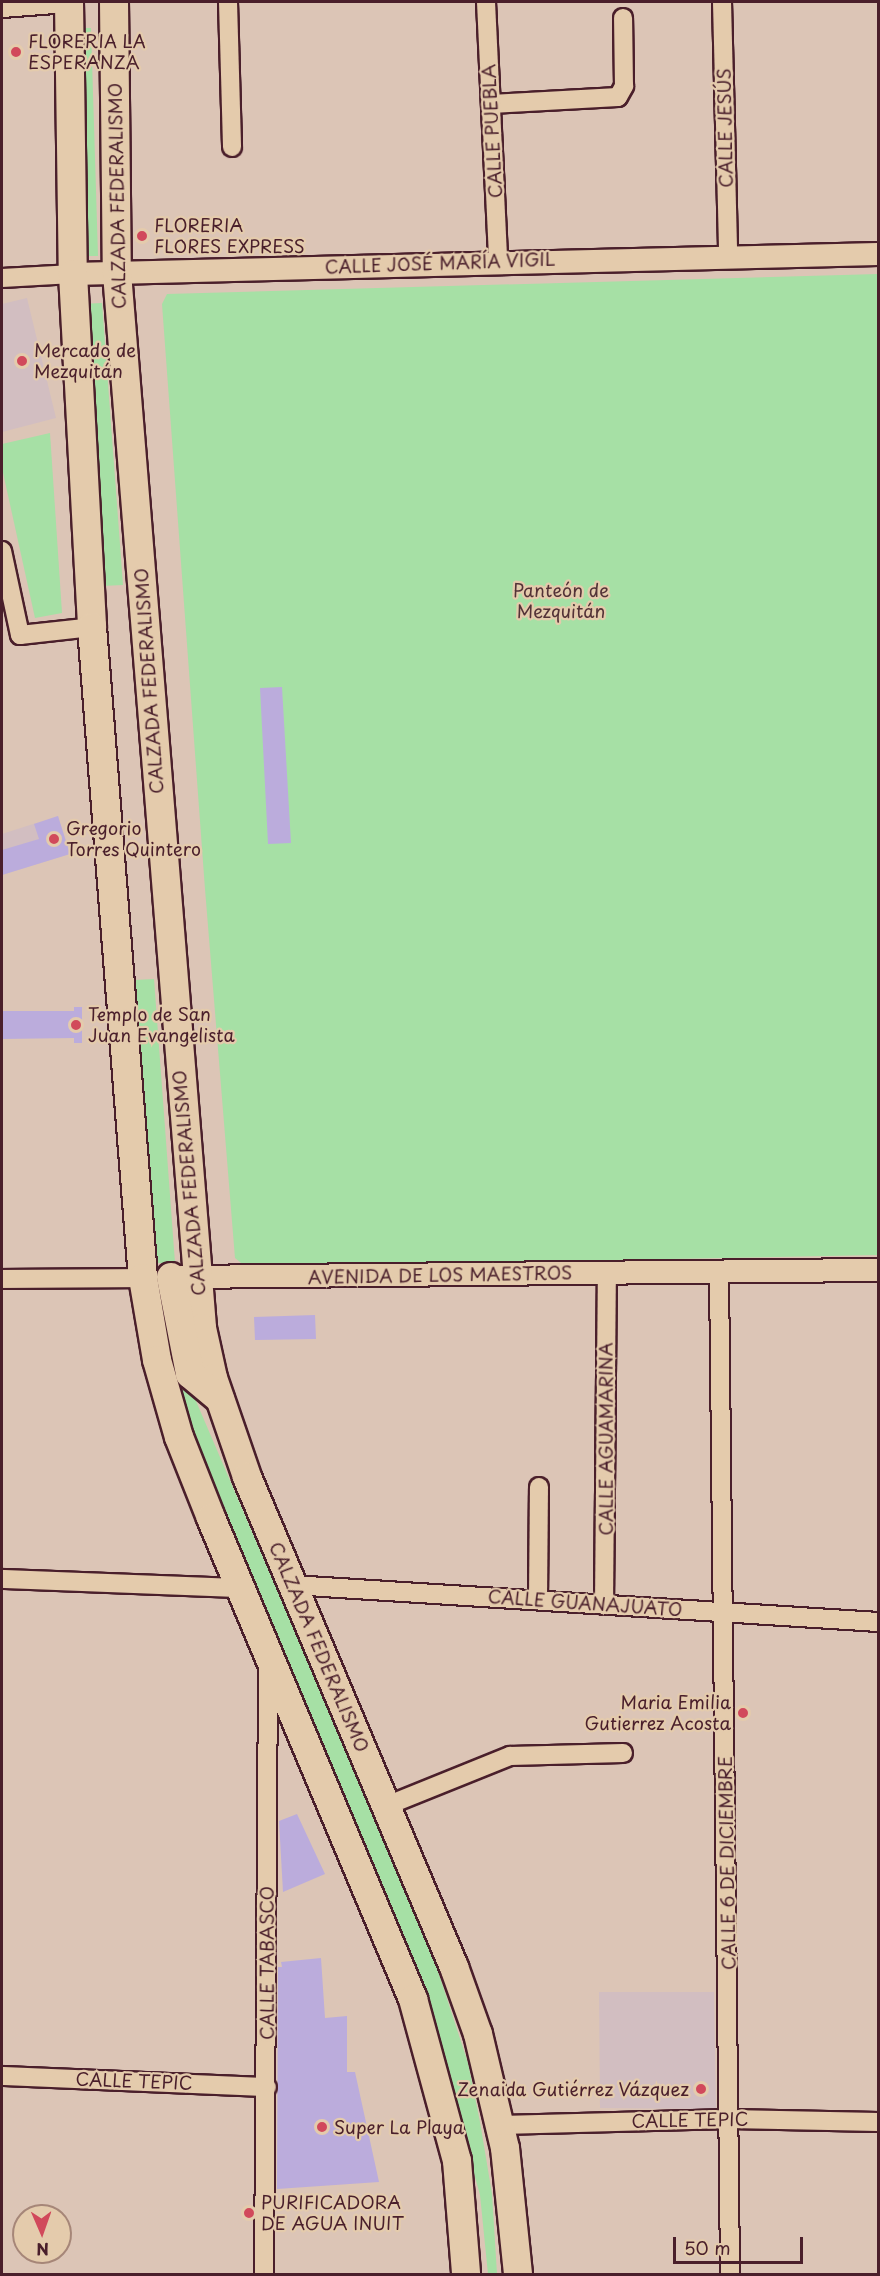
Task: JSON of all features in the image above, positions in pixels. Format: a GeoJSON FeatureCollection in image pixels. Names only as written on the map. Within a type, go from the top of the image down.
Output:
{"type":"FeatureCollection","features":[{"type":"Feature","properties":{"kind":"main road","name":"CALZADA FEDERALISMO"},"geometry":{"type":"LineString","coordinates":[[69,2],[73,274],[92,627],[170,1277],[202,1328],[220,1399],[247,1477],[454,1967],[478,2034],[501,2125],[518,2274]]}},
{"type":"Feature","properties":{"kind":"main road","name":"CALZADA FEDERALISMO"},"geometry":{"type":"LineString","coordinates":[[114,2],[117,273],[170,1277],[157,1360],[179,1437],[413,1999],[457,2161],[466,2274]]}},
{"type":"Feature","properties":{"kind":"main road"},"geometry":{"type":"LineString","coordinates":[[457,2161],[476,2196],[483,2274]]}},
{"type":"Feature","properties":{"kind":"street"},"geometry":{"type":"LineString","coordinates":[[2,6],[54,2]]}},
{"type":"Feature","properties":{"kind":"street"},"geometry":{"type":"LineString","coordinates":[[228,2],[232,147]]}},
{"type":"Feature","properties":{"kind":"street","name":"CALLE PUEBLA"},"geometry":{"type":"LineString","coordinates":[[486,2],[498,261]]}},
{"type":"Feature","properties":{"kind":"street","name":"CALLE JESÚS"},"geometry":{"type":"LineString","coordinates":[[722,2],[728,255]]}},
{"type":"Feature","properties":{"kind":"street"},"geometry":{"type":"LineString","coordinates":[[491,104],[618,97],[624,86],[623,18]]}},
{"type":"Feature","properties":{"kind":"street","name":"CALLE JOSÉ MARÍA VIGIL"},"geometry":{"type":"LineString","coordinates":[[2,278],[498,261],[879,254]]}},
{"type":"Feature","properties":{"kind":"street"},"geometry":{"type":"LineString","coordinates":[[2,551],[20,635],[92,627]]}},
{"type":"Feature","properties":{"kind":"street","name":"AVENIDA DE LOS MAESTROS"},"geometry":{"type":"LineString","coordinates":[[2,1279],[879,1270]]}},
{"type":"Feature","properties":{"kind":"street","name":"CALLE 6 DE DICIEMBRE"},"geometry":{"type":"LineString","coordinates":[[719,1272],[730,2274]]}},
{"type":"Feature","properties":{"kind":"street","name":"CALLE AGUAMARINA"},"geometry":{"type":"LineString","coordinates":[[604,1605],[607,1273]]}},
{"type":"Feature","properties":{"kind":"street"},"geometry":{"type":"LineString","coordinates":[[538,1600],[539,1487]]}},
{"type":"Feature","properties":{"kind":"street"},"geometry":{"type":"LineString","coordinates":[[2,1579],[241,1588]]}},
{"type":"Feature","properties":{"kind":"street","name":"CALLE GUANAJUATO"},"geometry":{"type":"LineString","coordinates":[[292,1585],[879,1622]]}},
{"type":"Feature","properties":{"kind":"street","name":"CALLE TABASCO"},"geometry":{"type":"LineString","coordinates":[[264,2274],[267,2087],[267,1652]]}},
{"type":"Feature","properties":{"kind":"street"},"geometry":{"type":"LineString","coordinates":[[386,1806],[510,1756],[623,1753]]}},
{"type":"Feature","properties":{"kind":"street","name":"CALLE TEPIC"},"geometry":{"type":"LineString","coordinates":[[2,2076],[267,2087]]}},
{"type":"Feature","properties":{"kind":"street","name":"CALLE TEPIC"},"geometry":{"type":"LineString","coordinates":[[501,2125],[730,2119],[879,2122]]}},
{"type":"Feature","properties":{"kind":"shaded area","name":"Mercado de Mezquitán"},"geometry":{"type":"Polygon","coordinates":[[[27,298],[56,418],[2,432],[2,304],[27,298]]]}},
{"type":"Feature","properties":{"kind":"shaded area"},"geometry":{"type":"Polygon","coordinates":[[[58,816],[70,854],[2,875],[2,834],[58,816]]]}},
{"type":"Feature","properties":{"kind":"shaded area"},"geometry":{"type":"Polygon","coordinates":[[[599,1992],[714,1992],[716,2109],[600,2108],[599,1992]]]}},
{"type":"Feature","properties":{"kind":"green space"},"geometry":{"type":"Polygon","coordinates":[[[71,28],[91,28],[98,256],[77,256],[71,28]]]}},
{"type":"Feature","properties":{"kind":"green space","name":"Panteón de Mezquitán"},"geometry":{"type":"Polygon","coordinates":[[[878,274],[878,1255],[246,1267],[235,1258],[205,889],[162,304],[167,294],[878,274]]]}},
{"type":"Feature","properties":{"kind":"green space"},"geometry":{"type":"Polygon","coordinates":[[[102,303],[123,585],[102,586],[79,304],[102,303]]]}},
{"type":"Feature","properties":{"kind":"green space"},"geometry":{"type":"Polygon","coordinates":[[[50,433],[62,613],[35,618],[2,468],[2,444],[50,433]]]}},
{"type":"Feature","properties":{"kind":"green space"},"geometry":{"type":"Polygon","coordinates":[[[154,979],[175,1263],[156,1263],[134,980],[154,979]]]}},
{"type":"Feature","properties":{"kind":"green space"},"geometry":{"type":"Polygon","coordinates":[[[171,1311],[184,1373],[431,1950],[468,2063],[492,2194],[497,2274],[488,2274],[480,2195],[420,1981],[192,1442],[173,1377],[161,1312],[171,1311]]]}},
{"type":"Feature","properties":{"kind":"building"},"geometry":{"type":"Polygon","coordinates":[[[282,687],[291,843],[268,844],[260,688],[282,687]]]}},
{"type":"Feature","properties":{"kind":"building"},"geometry":{"type":"Polygon","coordinates":[[[58,816],[70,854],[2,875],[2,850],[39,839],[34,824],[58,816]]]}},
{"type":"Feature","properties":{"kind":"building"},"geometry":{"type":"Polygon","coordinates":[[[74,1007],[82,1007],[82,1043],[74,1043],[74,1038],[2,1039],[2,1011],[74,1011],[74,1007]]]}},
{"type":"Feature","properties":{"kind":"building"},"geometry":{"type":"Polygon","coordinates":[[[315,1315],[316,1339],[255,1340],[254,1317],[315,1315]]]}},
{"type":"Feature","properties":{"kind":"building"},"geometry":{"type":"Polygon","coordinates":[[[297,1814],[325,1874],[283,1892],[279,1821],[297,1814]]]}},
{"type":"Feature","properties":{"kind":"building","name":"Super La Playa"},"geometry":{"type":"Polygon","coordinates":[[[321,1958],[325,2018],[347,2016],[347,2072],[355,2072],[379,2182],[277,2189],[278,1967],[282,1967],[281,1962],[321,1958]]]}},
{"type":"Feature","properties":{"kind":"place","name":"FLORERIA LA ESPERANZA"},"geometry":{"type":"Point","coordinates":[16,52]}},
{"type":"Feature","properties":{"kind":"place","name":"FLORERIA FLORES EXPRESS"},"geometry":{"type":"Point","coordinates":[142,236]}},
{"type":"Feature","properties":{"kind":"place","name":"Mercado de Mezquitán"},"geometry":{"type":"Point","coordinates":[22,361]}},
{"type":"Feature","properties":{"kind":"place","name":"Gregorio Torres Quintero"},"geometry":{"type":"Point","coordinates":[54,839]}},
{"type":"Feature","properties":{"kind":"place","name":"Templo de San Juan Evangelista"},"geometry":{"type":"Point","coordinates":[76,1025]}},
{"type":"Feature","properties":{"kind":"place","name":"Maria Emilia Gutierrez Acosta"},"geometry":{"type":"Point","coordinates":[743,1713]}},
{"type":"Feature","properties":{"kind":"place","name":"Zenaida Gutiérrez Vázquez"},"geometry":{"type":"Point","coordinates":[701,2089]}},
{"type":"Feature","properties":{"kind":"place","name":"Super La Playa"},"geometry":{"type":"Point","coordinates":[322,2127]}},
{"type":"Feature","properties":{"kind":"place","name":"PURIFICADORA DE AGUA INUIT"},"geometry":{"type":"Point","coordinates":[249,2213]}}]}
